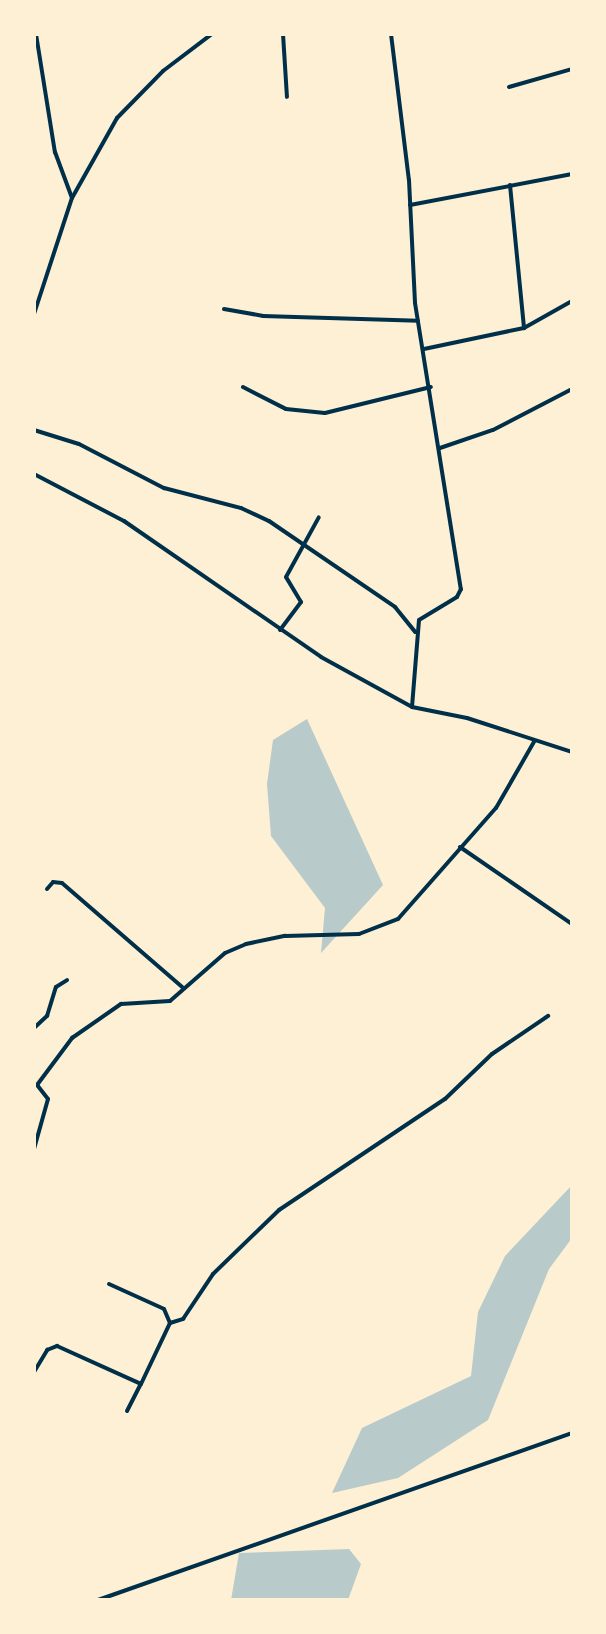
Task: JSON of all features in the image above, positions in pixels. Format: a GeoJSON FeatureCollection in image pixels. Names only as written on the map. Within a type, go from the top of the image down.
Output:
{"type":"FeatureCollection","features":[{"type":"Feature","properties":{"kind":"street"},"geometry":{"type":"LineString","coordinates":[[36,34],[55,152],[72,198]]}},
{"type":"Feature","properties":{"kind":"street"},"geometry":{"type":"LineString","coordinates":[[34,314],[72,198],[117,118],[163,71],[212,34]]}},
{"type":"Feature","properties":{"kind":"street"},"geometry":{"type":"LineString","coordinates":[[283,34],[287,97]]}},
{"type":"Feature","properties":{"kind":"street"},"geometry":{"type":"LineString","coordinates":[[391,34],[410,205],[418,321],[461,589],[457,597],[423,614],[415,632],[418,677],[412,707]]}},
{"type":"Feature","properties":{"kind":"street"},"geometry":{"type":"LineString","coordinates":[[509,87],[572,69]]}},
{"type":"Feature","properties":{"kind":"street"},"geometry":{"type":"LineString","coordinates":[[410,205],[572,174]]}},
{"type":"Feature","properties":{"kind":"street"},"geometry":{"type":"LineString","coordinates":[[510,185],[524,328]]}},
{"type":"Feature","properties":{"kind":"street"},"geometry":{"type":"LineString","coordinates":[[424,349],[524,328],[572,301]]}},
{"type":"Feature","properties":{"kind":"street"},"geometry":{"type":"LineString","coordinates":[[224,309],[263,316],[418,321]]}},
{"type":"Feature","properties":{"kind":"street"},"geometry":{"type":"LineString","coordinates":[[243,387],[286,409],[325,413],[431,387]]}},
{"type":"Feature","properties":{"kind":"street"},"geometry":{"type":"LineString","coordinates":[[440,448],[493,430],[572,389]]}},
{"type":"Feature","properties":{"kind":"street"},"geometry":{"type":"LineString","coordinates":[[34,430],[79,444],[164,488],[241,508],[395,607],[415,632]]}},
{"type":"Feature","properties":{"kind":"street"},"geometry":{"type":"LineString","coordinates":[[34,474],[124,521],[280,630],[412,707],[467,718],[572,752]]}},
{"type":"Feature","properties":{"kind":"street"},"geometry":{"type":"LineString","coordinates":[[280,630],[301,602],[286,577],[305,548],[319,517]]}},
{"type":"Feature","properties":{"kind":"street"},"geometry":{"type":"LineString","coordinates":[[34,1149],[48,1099],[37,1085],[58,1053],[121,1004],[160,1005],[246,944],[285,936],[359,934],[386,925],[410,909],[459,847],[496,808],[534,742]]}},
{"type":"Feature","properties":{"kind":"street"},"geometry":{"type":"LineString","coordinates":[[459,847],[572,924]]}},
{"type":"Feature","properties":{"kind":"street"},"geometry":{"type":"LineString","coordinates":[[47,889],[62,883],[182,987]]}},
{"type":"Feature","properties":{"kind":"street"},"geometry":{"type":"LineString","coordinates":[[34,1028],[47,1016],[56,987],[67,980]]}},
{"type":"Feature","properties":{"kind":"street"},"geometry":{"type":"LineString","coordinates":[[127,1411],[170,1323],[183,1319],[213,1274],[279,1210],[445,1099],[492,1054],[548,1016]]}},
{"type":"Feature","properties":{"kind":"street"},"geometry":{"type":"LineString","coordinates":[[109,1284],[164,1309],[170,1323]]}},
{"type":"Feature","properties":{"kind":"street"},"geometry":{"type":"LineString","coordinates":[[34,1372],[47,1350],[57,1346],[141,1384]]}},
{"type":"Feature","properties":{"kind":"street"},"geometry":{"type":"LineString","coordinates":[[98,1600],[572,1433]]}},
{"type":"Feature","properties":{"kind":"shaded area"},"geometry":{"type":"Polygon","coordinates":[[[307,719],[383,885],[321,953],[325,908],[271,836],[267,784],[273,740],[307,719]]]}},
{"type":"Feature","properties":{"kind":"shaded area"},"geometry":{"type":"Polygon","coordinates":[[[572,1185],[572,1238],[549,1269],[488,1420],[398,1478],[332,1493],[362,1428],[471,1376],[478,1312],[505,1256],[572,1185]]]}},
{"type":"Feature","properties":{"kind":"shaded area"},"geometry":{"type":"Polygon","coordinates":[[[349,1549],[361,1564],[348,1600],[231,1600],[239,1553],[349,1549]]]}}]}
